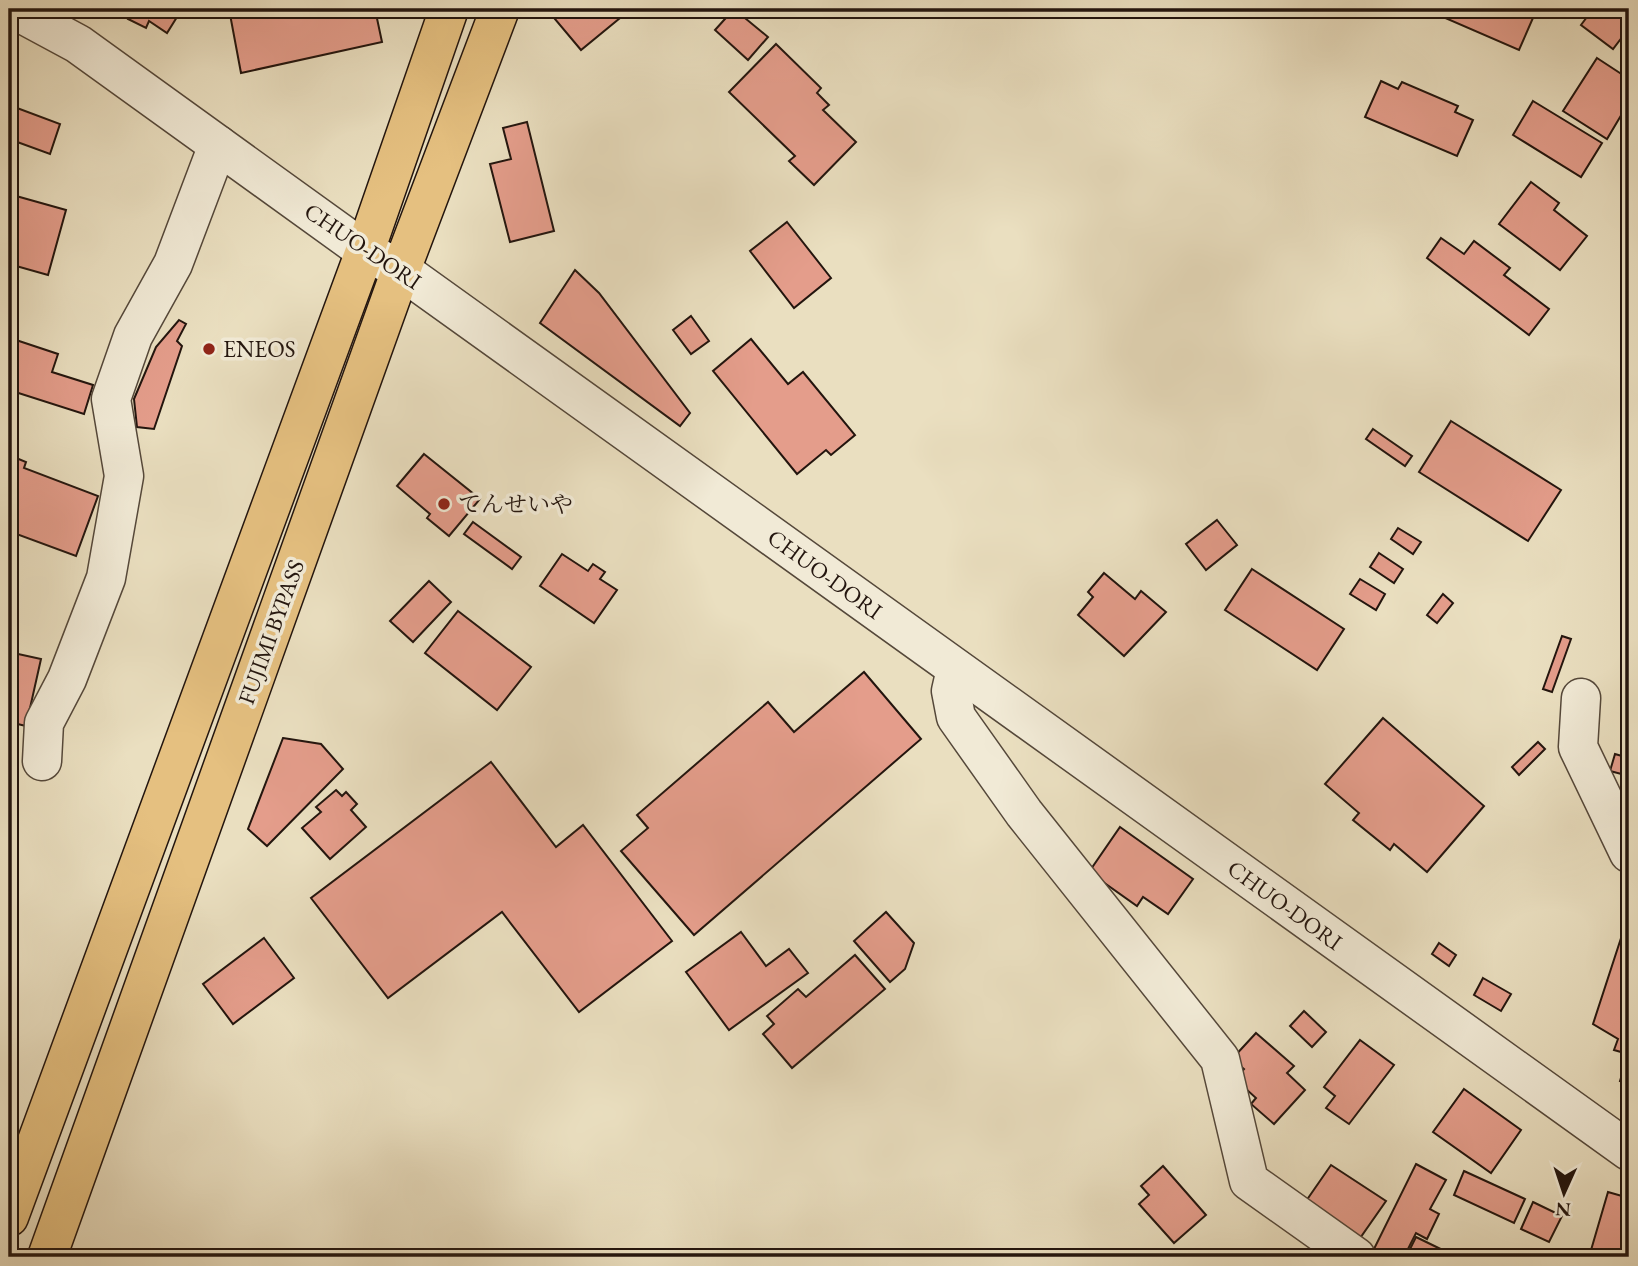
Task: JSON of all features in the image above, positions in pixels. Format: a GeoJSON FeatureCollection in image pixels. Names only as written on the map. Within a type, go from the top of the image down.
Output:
{"type":"FeatureCollection","features":[{"type":"Feature","properties":{"kind":"highway","name":"FUJIMI BYPASS"},"geometry":{"type":"LineString","coordinates":[[9,1217],[365,251],[449,9]]}},
{"type":"Feature","properties":{"kind":"highway","name":"FUJIMI BYPASS"},"geometry":{"type":"LineString","coordinates":[[47,1257],[401,270],[500,9]]}},
{"type":"Feature","properties":{"kind":"street","name":"CHUO-DORI"},"geometry":{"type":"LineString","coordinates":[[13,9],[78,44],[365,251],[401,270],[1629,1152]]}},
{"type":"Feature","properties":{"kind":"street"},"geometry":{"type":"LineString","coordinates":[[42,761],[44,723],[67,679],[106,578],[124,476],[111,399],[133,336],[173,264],[218,145]]}},
{"type":"Feature","properties":{"kind":"street"},"geometry":{"type":"LineString","coordinates":[[956,669],[951,691],[956,718],[1024,813],[1220,1059],[1250,1181],[1356,1257]]}},
{"type":"Feature","properties":{"kind":"street"},"geometry":{"type":"LineString","coordinates":[[1581,698],[1578,747],[1629,853]]}},
{"type":"Feature","properties":{"kind":"building"},"geometry":{"type":"Polygon","coordinates":[[[129,9],[182,9],[167,33],[149,21],[146,28],[128,19],[132,11],[129,9]]]}},
{"type":"Feature","properties":{"kind":"building"},"geometry":{"type":"Polygon","coordinates":[[[229,9],[375,9],[382,42],[241,73],[229,9]]]}},
{"type":"Feature","properties":{"kind":"building"},"geometry":{"type":"Polygon","coordinates":[[[553,9],[631,9],[581,50],[549,12],[553,9]]]}},
{"type":"Feature","properties":{"kind":"building"},"geometry":{"type":"Polygon","coordinates":[[[734,9],[768,37],[748,60],[715,30],[734,9]]]}},
{"type":"Feature","properties":{"kind":"building"},"geometry":{"type":"Polygon","coordinates":[[[1438,9],[1536,11],[1519,50],[1436,14],[1438,9]]]}},
{"type":"Feature","properties":{"kind":"building"},"geometry":{"type":"Polygon","coordinates":[[[1593,9],[1621,9],[1629,15],[1629,28],[1613,49],[1581,25],[1593,9]]]}},
{"type":"Feature","properties":{"kind":"building"},"geometry":{"type":"Polygon","coordinates":[[[776,44],[821,88],[817,93],[829,105],[823,110],[856,142],[814,185],[789,161],[795,156],[729,92],[776,44]]]}},
{"type":"Feature","properties":{"kind":"building"},"geometry":{"type":"Polygon","coordinates":[[[1597,58],[1629,79],[1629,102],[1607,139],[1563,111],[1597,58]]]}},
{"type":"Feature","properties":{"kind":"building"},"geometry":{"type":"Polygon","coordinates":[[[1381,81],[1398,89],[1402,82],[1458,106],[1455,112],[1473,120],[1457,156],[1365,117],[1381,81]]]}},
{"type":"Feature","properties":{"kind":"building"},"geometry":{"type":"Polygon","coordinates":[[[1533,101],[1602,143],[1581,177],[1513,135],[1533,101]]]}},
{"type":"Feature","properties":{"kind":"building"},"geometry":{"type":"Polygon","coordinates":[[[9,105],[60,124],[50,154],[9,139],[9,105]]]}},
{"type":"Feature","properties":{"kind":"building"},"geometry":{"type":"Polygon","coordinates":[[[527,122],[554,231],[510,242],[490,164],[511,159],[503,128],[527,122]]]}},
{"type":"Feature","properties":{"kind":"building"},"geometry":{"type":"Polygon","coordinates":[[[1531,182],[1559,203],[1554,210],[1587,236],[1560,270],[1499,224],[1531,182]]]}},
{"type":"Feature","properties":{"kind":"building"},"geometry":{"type":"Polygon","coordinates":[[[9,194],[66,210],[48,275],[9,264],[9,194]]]}},
{"type":"Feature","properties":{"kind":"building"},"geometry":{"type":"Polygon","coordinates":[[[787,222],[831,278],[794,308],[750,251],[787,222]]]}},
{"type":"Feature","properties":{"kind":"building"},"geometry":{"type":"Polygon","coordinates":[[[1441,238],[1464,254],[1474,241],[1510,268],[1504,275],[1549,309],[1529,335],[1427,258],[1441,238]]]}},
{"type":"Feature","properties":{"kind":"building"},"geometry":{"type":"Polygon","coordinates":[[[575,270],[599,293],[690,413],[680,426],[540,323],[575,270]]]}},
{"type":"Feature","properties":{"kind":"building"},"geometry":{"type":"Polygon","coordinates":[[[691,316],[709,341],[691,354],[673,330],[691,316]]]}},
{"type":"Feature","properties":{"kind":"building"},"geometry":{"type":"Polygon","coordinates":[[[179,320],[186,324],[177,341],[182,346],[154,429],[137,427],[134,399],[156,347],[179,320]]]}},
{"type":"Feature","properties":{"kind":"building"},"geometry":{"type":"Polygon","coordinates":[[[751,339],[788,384],[803,372],[855,435],[831,455],[826,450],[797,474],[713,371],[751,339]]]}},
{"type":"Feature","properties":{"kind":"building"},"geometry":{"type":"Polygon","coordinates":[[[16,340],[58,354],[52,372],[93,385],[84,414],[9,390],[9,362],[16,340]]]}},
{"type":"Feature","properties":{"kind":"building"},"geometry":{"type":"Polygon","coordinates":[[[1451,421],[1561,490],[1528,541],[1419,472],[1451,421]]]}},
{"type":"Feature","properties":{"kind":"building"},"geometry":{"type":"Polygon","coordinates":[[[1373,429],[1412,456],[1405,466],[1366,439],[1373,429]]]}},
{"type":"Feature","properties":{"kind":"building"},"geometry":{"type":"Polygon","coordinates":[[[424,454],[480,499],[449,536],[427,518],[430,514],[397,486],[424,454]]]}},
{"type":"Feature","properties":{"kind":"building"},"geometry":{"type":"Polygon","coordinates":[[[9,455],[26,462],[24,468],[98,496],[76,556],[14,533],[12,539],[9,538],[9,455]]]}},
{"type":"Feature","properties":{"kind":"building"},"geometry":{"type":"Polygon","coordinates":[[[1217,520],[1237,545],[1206,570],[1186,544],[1217,520]]]}},
{"type":"Feature","properties":{"kind":"building"},"geometry":{"type":"Polygon","coordinates":[[[473,522],[521,557],[512,569],[464,534],[473,522]]]}},
{"type":"Feature","properties":{"kind":"building"},"geometry":{"type":"Polygon","coordinates":[[[1398,528],[1421,542],[1413,554],[1391,539],[1398,528]]]}},
{"type":"Feature","properties":{"kind":"building"},"geometry":{"type":"Polygon","coordinates":[[[1379,553],[1403,569],[1394,583],[1370,567],[1379,553]]]}},
{"type":"Feature","properties":{"kind":"building"},"geometry":{"type":"Polygon","coordinates":[[[562,554],[588,571],[593,564],[605,572],[600,579],[617,590],[594,623],[540,586],[562,554]]]}},
{"type":"Feature","properties":{"kind":"building"},"geometry":{"type":"Polygon","coordinates":[[[1252,569],[1344,629],[1317,670],[1225,610],[1252,569]]]}},
{"type":"Feature","properties":{"kind":"building"},"geometry":{"type":"Polygon","coordinates":[[[1104,573],[1135,599],[1141,591],[1166,612],[1124,656],[1078,615],[1093,597],[1088,592],[1104,573]]]}},
{"type":"Feature","properties":{"kind":"building"},"geometry":{"type":"Polygon","coordinates":[[[1360,579],[1385,594],[1376,610],[1350,594],[1360,579]]]}},
{"type":"Feature","properties":{"kind":"building"},"geometry":{"type":"Polygon","coordinates":[[[429,581],[451,602],[413,642],[390,621],[429,581]]]}},
{"type":"Feature","properties":{"kind":"building"},"geometry":{"type":"Polygon","coordinates":[[[1443,594],[1453,603],[1437,623],[1427,615],[1443,594]]]}},
{"type":"Feature","properties":{"kind":"building"},"geometry":{"type":"Polygon","coordinates":[[[458,611],[531,667],[497,710],[425,653],[458,611]]]}},
{"type":"Feature","properties":{"kind":"building"},"geometry":{"type":"Polygon","coordinates":[[[1562,636],[1571,639],[1552,692],[1543,689],[1562,636]]]}},
{"type":"Feature","properties":{"kind":"building"},"geometry":{"type":"Polygon","coordinates":[[[9,652],[41,659],[26,726],[9,722],[9,652]]]}},
{"type":"Feature","properties":{"kind":"building"},"geometry":{"type":"Polygon","coordinates":[[[864,672],[921,739],[694,935],[621,851],[648,828],[637,815],[768,702],[794,732],[864,672]]]}},
{"type":"Feature","properties":{"kind":"building"},"geometry":{"type":"Polygon","coordinates":[[[1383,718],[1484,806],[1427,872],[1394,844],[1390,850],[1353,820],[1359,813],[1325,784],[1383,718]]]}},
{"type":"Feature","properties":{"kind":"building"},"geometry":{"type":"Polygon","coordinates":[[[283,738],[321,744],[343,769],[267,846],[248,829],[283,738]]]}},
{"type":"Feature","properties":{"kind":"building"},"geometry":{"type":"Polygon","coordinates":[[[1538,742],[1545,749],[1519,775],[1512,767],[1538,742]]]}},
{"type":"Feature","properties":{"kind":"building"},"geometry":{"type":"Polygon","coordinates":[[[1615,754],[1629,758],[1629,776],[1610,771],[1615,754]]]}},
{"type":"Feature","properties":{"kind":"building"},"geometry":{"type":"Polygon","coordinates":[[[491,762],[556,847],[583,825],[672,941],[579,1012],[502,912],[388,998],[311,898],[491,762]]]}},
{"type":"Feature","properties":{"kind":"building"},"geometry":{"type":"Polygon","coordinates":[[[336,790],[342,796],[346,792],[357,804],[351,810],[366,827],[330,859],[302,828],[321,812],[316,807],[336,790]]]}},
{"type":"Feature","properties":{"kind":"building"},"geometry":{"type":"Polygon","coordinates":[[[1120,827],[1193,879],[1168,914],[1143,897],[1137,906],[1089,872],[1120,827]]]}},
{"type":"Feature","properties":{"kind":"building"},"geometry":{"type":"Polygon","coordinates":[[[886,912],[914,943],[905,969],[890,982],[854,941],[886,912]]]}},
{"type":"Feature","properties":{"kind":"building"},"geometry":{"type":"Polygon","coordinates":[[[741,932],[766,966],[789,949],[808,973],[729,1030],[686,972],[741,932]]]}},
{"type":"Feature","properties":{"kind":"building"},"geometry":{"type":"Polygon","coordinates":[[[1623,932],[1629,934],[1629,1084],[1620,1081],[1628,1054],[1614,1050],[1618,1039],[1593,1024],[1623,932]]]}},
{"type":"Feature","properties":{"kind":"building"},"geometry":{"type":"Polygon","coordinates":[[[264,938],[294,978],[233,1024],[203,984],[264,938]]]}},
{"type":"Feature","properties":{"kind":"building"},"geometry":{"type":"Polygon","coordinates":[[[1439,943],[1456,955],[1449,966],[1432,954],[1439,943]]]}},
{"type":"Feature","properties":{"kind":"building"},"geometry":{"type":"Polygon","coordinates":[[[855,955],[885,989],[792,1068],[763,1034],[774,1024],[767,1016],[798,989],[806,997],[855,955]]]}},
{"type":"Feature","properties":{"kind":"building"},"geometry":{"type":"Polygon","coordinates":[[[1483,978],[1511,994],[1501,1011],[1474,995],[1483,978]]]}},
{"type":"Feature","properties":{"kind":"building"},"geometry":{"type":"Polygon","coordinates":[[[1304,1011],[1326,1032],[1312,1047],[1290,1026],[1304,1011]]]}},
{"type":"Feature","properties":{"kind":"building"},"geometry":{"type":"Polygon","coordinates":[[[1256,1033],[1294,1066],[1287,1073],[1305,1090],[1274,1124],[1251,1104],[1256,1098],[1235,1079],[1244,1069],[1232,1059],[1256,1033]]]}},
{"type":"Feature","properties":{"kind":"building"},"geometry":{"type":"Polygon","coordinates":[[[1360,1040],[1394,1065],[1349,1124],[1326,1108],[1335,1096],[1324,1087],[1360,1040]]]}},
{"type":"Feature","properties":{"kind":"building"},"geometry":{"type":"Polygon","coordinates":[[[1464,1089],[1521,1130],[1491,1173],[1433,1132],[1464,1089]]]}},
{"type":"Feature","properties":{"kind":"building"},"geometry":{"type":"Polygon","coordinates":[[[1416,1164],[1446,1180],[1430,1209],[1439,1214],[1427,1239],[1416,1233],[1404,1257],[1370,1257],[1416,1164]]]}},
{"type":"Feature","properties":{"kind":"building"},"geometry":{"type":"Polygon","coordinates":[[[1331,1165],[1386,1201],[1358,1241],[1304,1204],[1331,1165]]]}},
{"type":"Feature","properties":{"kind":"building"},"geometry":{"type":"Polygon","coordinates":[[[1163,1166],[1206,1215],[1174,1243],[1139,1204],[1149,1195],[1141,1186],[1163,1166]]]}},
{"type":"Feature","properties":{"kind":"building"},"geometry":{"type":"Polygon","coordinates":[[[1464,1171],[1525,1199],[1514,1223],[1454,1195],[1464,1171]]]}},
{"type":"Feature","properties":{"kind":"building"},"geometry":{"type":"Polygon","coordinates":[[[1608,1192],[1629,1198],[1629,1257],[1589,1257],[1608,1192]]]}},
{"type":"Feature","properties":{"kind":"building"},"geometry":{"type":"Polygon","coordinates":[[[1533,1202],[1562,1216],[1549,1242],[1521,1229],[1533,1202]]]}},
{"type":"Feature","properties":{"kind":"building"},"geometry":{"type":"Polygon","coordinates":[[[1416,1237],[1457,1257],[1406,1257],[1416,1237]]]}},
{"type":"Feature","properties":{"kind":"place","name":"ENEOS"},"geometry":{"type":"Point","coordinates":[209,349]}},
{"type":"Feature","properties":{"kind":"place","name":"てんせいや"},"geometry":{"type":"Point","coordinates":[444,504]}}]}
